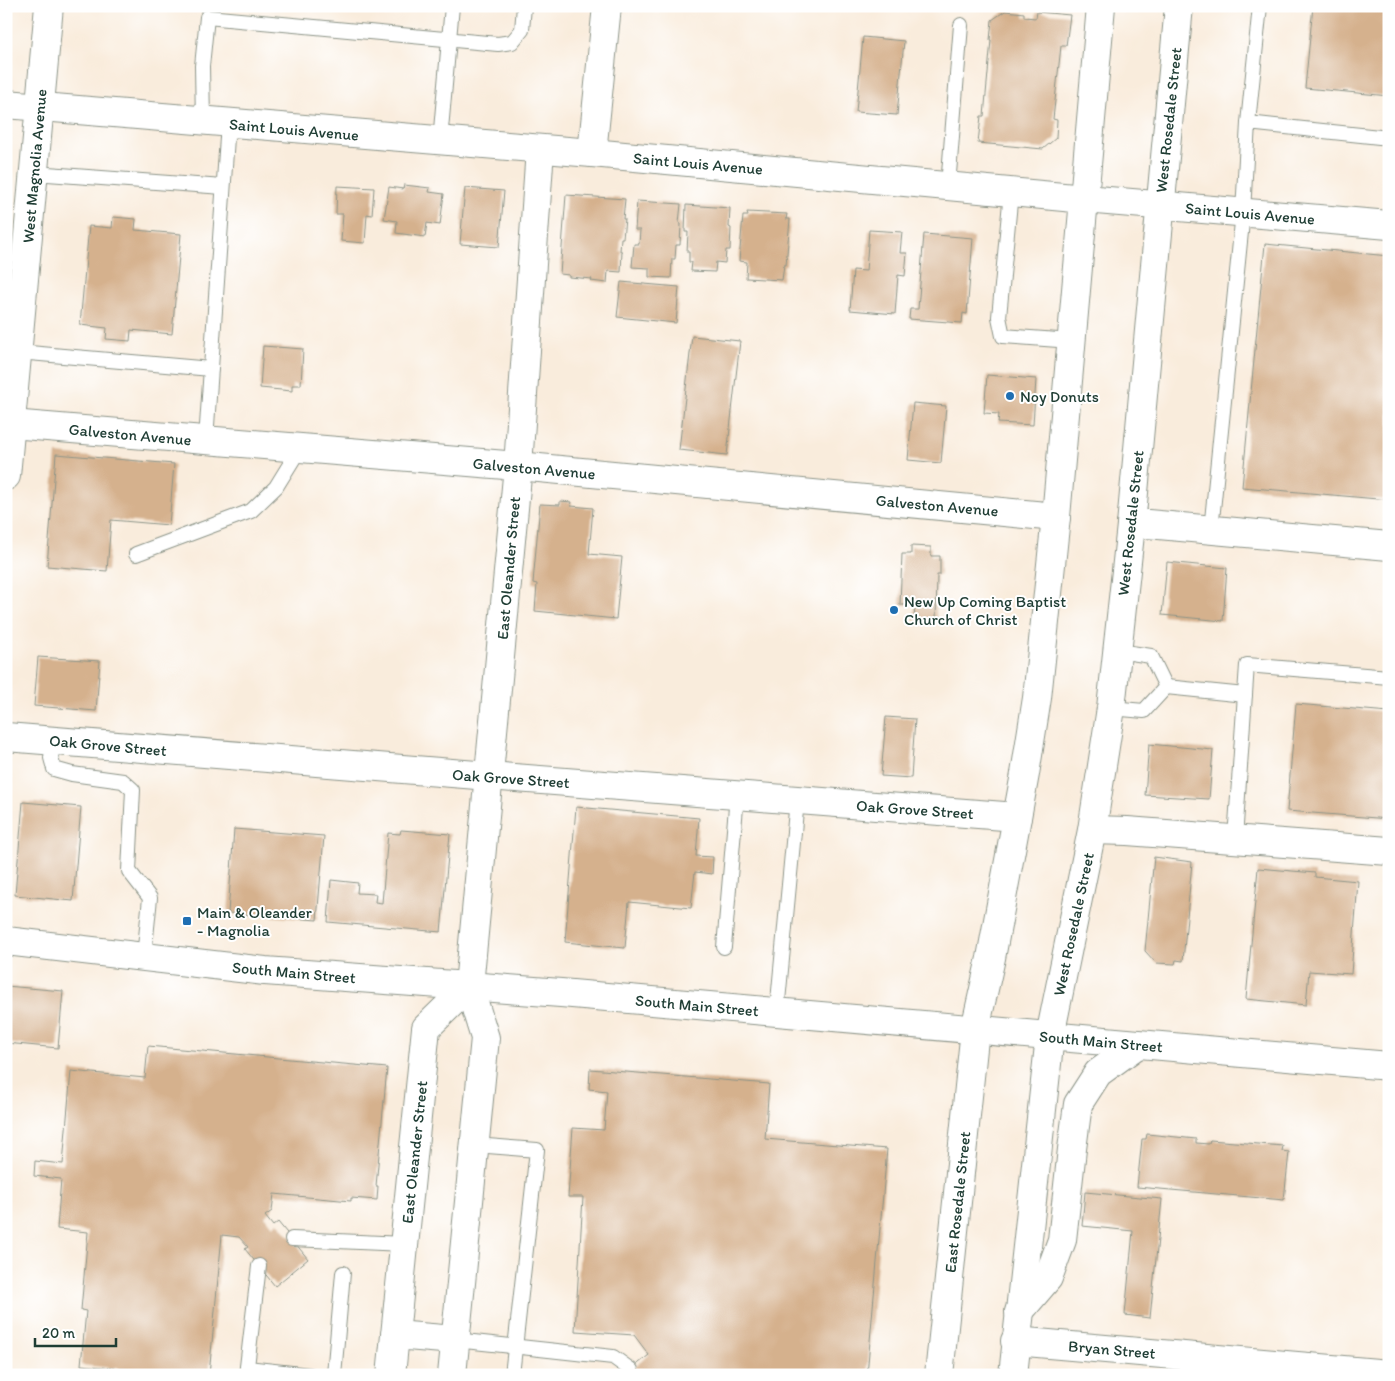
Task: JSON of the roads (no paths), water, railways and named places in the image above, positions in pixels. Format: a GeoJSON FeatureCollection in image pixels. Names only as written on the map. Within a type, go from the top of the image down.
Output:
{"type":"FeatureCollection","features":[{"type":"Feature","properties":{"kind":"street","name":"West Magnolia Avenue"},"geometry":{"type":"LineString","coordinates":[[6,476],[49,6]]}},
{"type":"Feature","properties":{"kind":"street"},"geometry":{"type":"LineString","coordinates":[[592,153],[607,6]]}},
{"type":"Feature","properties":{"kind":"street"},"geometry":{"type":"LineString","coordinates":[[975,1030],[991,958],[1037,698],[1056,516],[1101,6]]}},
{"type":"Feature","properties":{"kind":"street","name":"West Rosedale Street"},"geometry":{"type":"LineString","coordinates":[[1050,1036],[1092,830],[1111,708],[1131,525],[1179,6]]}},
{"type":"Feature","properties":{"kind":"street","name":"Saint Louis Avenue"},"geometry":{"type":"LineString","coordinates":[[6,104],[592,153],[1085,199],[1389,224]]}},
{"type":"Feature","properties":{"kind":"street","name":"East Oleander Street"},"geometry":{"type":"LineString","coordinates":[[452,1375],[486,1038],[469,986],[518,466],[540,149]]}},
{"type":"Feature","properties":{"kind":"street","name":"Galveston Avenue"},"geometry":{"type":"LineString","coordinates":[[11,424],[518,466],[1056,516]]}},
{"type":"Feature","properties":{"kind":"street"},"geometry":{"type":"LineString","coordinates":[[1131,525],[1148,524],[1389,546]]}},
{"type":"Feature","properties":{"kind":"street","name":"Oak Grove Street"},"geometry":{"type":"LineString","coordinates":[[6,737],[1017,816]]}},
{"type":"Feature","properties":{"kind":"street"},"geometry":{"type":"LineString","coordinates":[[1092,830],[1389,851]]}},
{"type":"Feature","properties":{"kind":"street","name":"South Main Street"},"geometry":{"type":"LineString","coordinates":[[6,941],[265,971],[777,1012],[1389,1066]]}},
{"type":"Feature","properties":{"kind":"street","name":"East Oleander Street"},"geometry":{"type":"LineString","coordinates":[[391,1375],[426,1028],[469,986]]}},
{"type":"Feature","properties":{"kind":"street","name":"East Rosedale Street"},"geometry":{"type":"LineString","coordinates":[[939,1375],[975,1030]]}},
{"type":"Feature","properties":{"kind":"street"},"geometry":{"type":"LineString","coordinates":[[1012,1375],[1050,1036]]}},
{"type":"Feature","properties":{"kind":"street"},"geometry":{"type":"LineString","coordinates":[[1019,1312],[1048,1278],[1062,1240],[1078,1104],[1098,1073],[1138,1044]]}},
{"type":"Feature","properties":{"kind":"street"},"geometry":{"type":"LineString","coordinates":[[395,1335],[455,1340]]}},
{"type":"Feature","properties":{"kind":"street","name":"Bryan Street"},"geometry":{"type":"LineString","coordinates":[[1015,1341],[1389,1374]]}},
{"type":"Feature","properties":{"kind":"lane"},"geometry":{"type":"LineString","coordinates":[[440,141],[452,6]]}},
{"type":"Feature","properties":{"kind":"lane"},"geometry":{"type":"LineString","coordinates":[[206,440],[223,187],[215,122],[202,66],[207,17],[498,44],[512,42],[522,30],[524,6]]}},
{"type":"Feature","properties":{"kind":"lane"},"geometry":{"type":"LineString","coordinates":[[1211,530],[1260,6]]}},
{"type":"Feature","properties":{"kind":"lane"},"geometry":{"type":"LineString","coordinates":[[948,186],[961,25]]}},
{"type":"Feature","properties":{"kind":"lane"},"geometry":{"type":"LineString","coordinates":[[1248,123],[1389,138]]}},
{"type":"Feature","properties":{"kind":"lane"},"geometry":{"type":"LineString","coordinates":[[34,173],[223,187]]}},
{"type":"Feature","properties":{"kind":"lane"},"geometry":{"type":"LineString","coordinates":[[1011,192],[999,317],[1003,336],[1072,341]]}},
{"type":"Feature","properties":{"kind":"lane"},"geometry":{"type":"LineString","coordinates":[[18,352],[211,369]]}},
{"type":"Feature","properties":{"kind":"lane"},"geometry":{"type":"LineString","coordinates":[[136,554],[250,511],[276,488],[300,448]]}},
{"type":"Feature","properties":{"kind":"lane"},"geometry":{"type":"LineString","coordinates":[[1118,651],[1151,656],[1166,687]]}},
{"type":"Feature","properties":{"kind":"lane"},"geometry":{"type":"LineString","coordinates":[[1235,840],[1247,665],[1389,676]]}},
{"type":"Feature","properties":{"kind":"lane"},"geometry":{"type":"LineString","coordinates":[[1166,687],[1245,695]]}},
{"type":"Feature","properties":{"kind":"lane"},"geometry":{"type":"LineString","coordinates":[[1111,708],[1144,711],[1166,687]]}},
{"type":"Feature","properties":{"kind":"lane"},"geometry":{"type":"LineString","coordinates":[[53,741],[51,758],[54,769],[72,774],[123,781],[133,790],[129,871],[150,898],[144,957]]}},
{"type":"Feature","properties":{"kind":"lane"},"geometry":{"type":"LineString","coordinates":[[724,947],[736,795]]}},
{"type":"Feature","properties":{"kind":"lane"},"geometry":{"type":"LineString","coordinates":[[777,1012],[797,800]]}},
{"type":"Feature","properties":{"kind":"lane"},"geometry":{"type":"LineString","coordinates":[[475,1145],[537,1150],[512,1375]]}},
{"type":"Feature","properties":{"kind":"lane"},"geometry":{"type":"LineString","coordinates":[[292,1239],[404,1244]]}},
{"type":"Feature","properties":{"kind":"lane"},"geometry":{"type":"LineString","coordinates":[[259,1266],[246,1371],[310,1375]]}},
{"type":"Feature","properties":{"kind":"lane"},"geometry":{"type":"LineString","coordinates":[[334,1375],[343,1273]]}},
{"type":"Feature","properties":{"kind":"lane"},"geometry":{"type":"LineString","coordinates":[[455,1340],[614,1357],[631,1370]]}},
{"type":"Feature","properties":{"kind":"place","name":"Noy Donuts"},"geometry":{"type":"Point","coordinates":[1010,396]}},
{"type":"Feature","properties":{"kind":"place","name":"New Up Coming Baptist Church of Christ"},"geometry":{"type":"Point","coordinates":[894,610]}},
{"type":"Feature","properties":{"kind":"place","name":"Main & Oleander - Magnolia"},"geometry":{"type":"Point","coordinates":[187,921]}}]}
